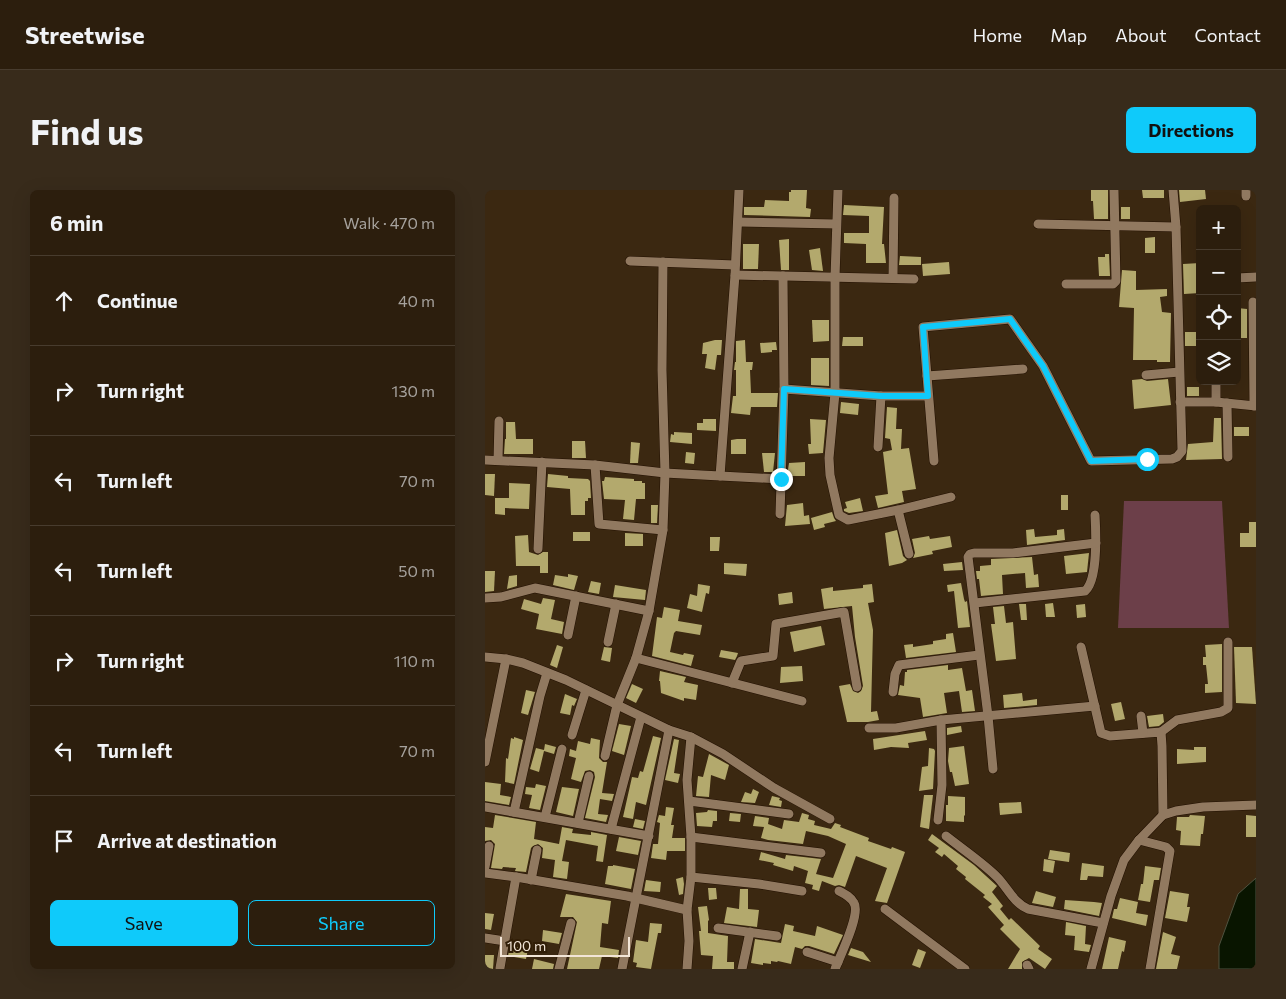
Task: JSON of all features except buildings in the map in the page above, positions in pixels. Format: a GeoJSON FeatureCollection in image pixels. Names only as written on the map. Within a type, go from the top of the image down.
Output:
{"type":"FeatureCollection","features":[{"type":"Feature","properties":{"kind":"street"},"geometry":{"type":"LineString","coordinates":[[720,476],[735,275],[739,190]]}},
{"type":"Feature","properties":{"kind":"street"},"geometry":{"type":"LineString","coordinates":[[838,190],[835,277],[835,393],[829,458],[839,515],[841,518],[848,520],[951,497]]}},
{"type":"Feature","properties":{"kind":"street"},"geometry":{"type":"LineString","coordinates":[[1066,284],[1114,283],[1114,190]]}},
{"type":"Feature","properties":{"kind":"street"},"geometry":{"type":"LineString","coordinates":[[934,461],[923,327],[1010,319],[1043,366],[1091,461],[1177,457],[1182,451],[1173,190]]}},
{"type":"Feature","properties":{"kind":"street"},"geometry":{"type":"LineString","coordinates":[[893,278],[894,198]]}},
{"type":"Feature","properties":{"kind":"street"},"geometry":{"type":"LineString","coordinates":[[738,222],[836,224]]}},
{"type":"Feature","properties":{"kind":"street"},"geometry":{"type":"LineString","coordinates":[[1038,224],[1175,227]]}},
{"type":"Feature","properties":{"kind":"street"},"geometry":{"type":"LineString","coordinates":[[630,261],[735,265]]}},
{"type":"Feature","properties":{"kind":"street"},"geometry":{"type":"LineString","coordinates":[[605,756],[617,705],[636,658],[649,611],[663,530],[665,473],[662,370],[663,262]]}},
{"type":"Feature","properties":{"kind":"street"},"geometry":{"type":"LineString","coordinates":[[735,275],[913,278]]}},
{"type":"Feature","properties":{"kind":"street"},"geometry":{"type":"LineString","coordinates":[[780,514],[784,389],[783,276]]}},
{"type":"Feature","properties":{"kind":"street"},"geometry":{"type":"LineString","coordinates":[[1241,278],[1256,277]]}},
{"type":"Feature","properties":{"kind":"street"},"geometry":{"type":"LineString","coordinates":[[1180,402],[1216,402],[1255,406],[1253,302]]}},
{"type":"Feature","properties":{"kind":"street"},"geometry":{"type":"LineString","coordinates":[[927,376],[1023,368]]}},
{"type":"Feature","properties":{"kind":"street"},"geometry":{"type":"LineString","coordinates":[[1146,375],[1179,372]]}},
{"type":"Feature","properties":{"kind":"street"},"geometry":{"type":"LineString","coordinates":[[1216,385],[1216,402]]}},
{"type":"Feature","properties":{"kind":"street"},"geometry":{"type":"LineString","coordinates":[[784,389],[881,396],[928,396]]}},
{"type":"Feature","properties":{"kind":"street"},"geometry":{"type":"LineString","coordinates":[[878,447],[881,396]]}},
{"type":"Feature","properties":{"kind":"street"},"geometry":{"type":"LineString","coordinates":[[1227,403],[1228,457]]}},
{"type":"Feature","properties":{"kind":"street"},"geometry":{"type":"LineString","coordinates":[[498,460],[499,421]]}},
{"type":"Feature","properties":{"kind":"street"},"geometry":{"type":"LineString","coordinates":[[485,460],[595,465],[665,473],[781,479]]}},
{"type":"Feature","properties":{"kind":"street"},"geometry":{"type":"LineString","coordinates":[[538,549],[542,462]]}},
{"type":"Feature","properties":{"kind":"street"},"geometry":{"type":"LineString","coordinates":[[595,465],[599,524],[663,530]]}},
{"type":"Feature","properties":{"kind":"street"},"geometry":{"type":"LineString","coordinates":[[898,510],[909,554]]}},
{"type":"Feature","properties":{"kind":"street"},"geometry":{"type":"LineString","coordinates":[[975,603],[1085,591],[1091,586],[1096,543],[1095,515]]}},
{"type":"Feature","properties":{"kind":"street"},"geometry":{"type":"LineString","coordinates":[[993,769],[979,655],[975,603],[967,559],[970,554],[1013,553],[1096,543]]}},
{"type":"Feature","properties":{"kind":"street"},"geometry":{"type":"LineString","coordinates":[[485,598],[501,597],[535,588],[649,611]]}},
{"type":"Feature","properties":{"kind":"street"},"geometry":{"type":"LineString","coordinates":[[568,635],[576,596]]}},
{"type":"Feature","properties":{"kind":"street"},"geometry":{"type":"LineString","coordinates":[[608,642],[616,604]]}},
{"type":"Feature","properties":{"kind":"street"},"geometry":{"type":"LineString","coordinates":[[732,683],[741,660],[773,656],[776,624],[844,612],[857,687]]}},
{"type":"Feature","properties":{"kind":"street"},"geometry":{"type":"LineString","coordinates":[[1081,647],[1101,733],[1110,736],[1161,732],[1177,720],[1228,708],[1228,642]]}},
{"type":"Feature","properties":{"kind":"street"},"geometry":{"type":"LineString","coordinates":[[893,692],[895,674],[899,665],[979,655]]}},
{"type":"Feature","properties":{"kind":"street"},"geometry":{"type":"LineString","coordinates":[[485,657],[523,663],[586,690],[669,730],[691,737],[723,754],[774,788],[831,819]]}},
{"type":"Feature","properties":{"kind":"street"},"geometry":{"type":"LineString","coordinates":[[636,658],[802,701]]}},
{"type":"Feature","properties":{"kind":"street"},"geometry":{"type":"LineString","coordinates":[[485,762],[506,660]]}},
{"type":"Feature","properties":{"kind":"street"},"geometry":{"type":"LineString","coordinates":[[514,812],[547,673]]}},
{"type":"Feature","properties":{"kind":"street"},"geometry":{"type":"LineString","coordinates":[[572,735],[586,690]]}},
{"type":"Feature","properties":{"kind":"street"},"geometry":{"type":"LineString","coordinates":[[869,728],[896,728],[941,720],[1095,706]]}},
{"type":"Feature","properties":{"kind":"street"},"geometry":{"type":"LineString","coordinates":[[611,829],[641,716]]}},
{"type":"Feature","properties":{"kind":"street"},"geometry":{"type":"LineString","coordinates":[[1141,716],[1143,733]]}},
{"type":"Feature","properties":{"kind":"street"},"geometry":{"type":"LineString","coordinates":[[938,820],[942,785],[941,720]]}},
{"type":"Feature","properties":{"kind":"street"},"geometry":{"type":"LineString","coordinates":[[622,969],[669,730]]}},
{"type":"Feature","properties":{"kind":"street"},"geometry":{"type":"LineString","coordinates":[[1161,732],[1163,816]]}},
{"type":"Feature","properties":{"kind":"street"},"geometry":{"type":"LineString","coordinates":[[687,969],[689,941],[687,910],[691,877],[691,837],[687,780],[691,737]]}},
{"type":"Feature","properties":{"kind":"street"},"geometry":{"type":"LineString","coordinates":[[545,817],[562,748]]}},
{"type":"Feature","properties":{"kind":"street"},"geometry":{"type":"LineString","coordinates":[[578,823],[589,776]]}},
{"type":"Feature","properties":{"kind":"street"},"geometry":{"type":"LineString","coordinates":[[689,802],[789,814]]}},
{"type":"Feature","properties":{"kind":"street"},"geometry":{"type":"LineString","coordinates":[[1091,969],[1111,896],[1124,860],[1139,840],[1163,816],[1176,811],[1203,807],[1256,805]]}},
{"type":"Feature","properties":{"kind":"street"},"geometry":{"type":"LineString","coordinates":[[485,807],[649,836]]}},
{"type":"Feature","properties":{"kind":"street"},"geometry":{"type":"LineString","coordinates":[[947,836],[998,878],[1013,899],[1020,905],[1103,923]]}},
{"type":"Feature","properties":{"kind":"street"},"geometry":{"type":"LineString","coordinates":[[691,837],[821,853]]}},
{"type":"Feature","properties":{"kind":"street"},"geometry":{"type":"LineString","coordinates":[[1139,840],[1166,847],[1170,851],[1150,969]]}},
{"type":"Feature","properties":{"kind":"street"},"geometry":{"type":"LineString","coordinates":[[485,867],[489,846]]}},
{"type":"Feature","properties":{"kind":"street"},"geometry":{"type":"LineString","coordinates":[[531,880],[537,850]]}},
{"type":"Feature","properties":{"kind":"street"},"geometry":{"type":"LineString","coordinates":[[485,873],[637,898],[687,910]]}},
{"type":"Feature","properties":{"kind":"street"},"geometry":{"type":"LineString","coordinates":[[500,968],[515,877]]}},
{"type":"Feature","properties":{"kind":"street"},"geometry":{"type":"LineString","coordinates":[[691,877],[759,884],[802,891]]}},
{"type":"Feature","properties":{"kind":"street"},"geometry":{"type":"LineString","coordinates":[[807,952],[836,966],[856,916],[855,904],[850,897],[839,890]]}},
{"type":"Feature","properties":{"kind":"street"},"geometry":{"type":"LineString","coordinates":[[885,908],[965,969]]}},
{"type":"Feature","properties":{"kind":"street"},"geometry":{"type":"LineString","coordinates":[[559,969],[571,923]]}},
{"type":"Feature","properties":{"kind":"street"},"geometry":{"type":"LineString","coordinates":[[718,928],[777,936]]}},
{"type":"Feature","properties":{"kind":"street"},"geometry":{"type":"LineString","coordinates":[[742,969],[750,932]]}},
{"type":"Feature","properties":{"kind":"street"},"geometry":{"type":"LineString","coordinates":[[485,938],[505,941]]}},
{"type":"Feature","properties":{"kind":"shaded area"},"geometry":{"type":"Polygon","coordinates":[[[1124,501],[1222,501],[1229,628],[1118,628],[1124,501]]]}},
{"type":"Feature","properties":{"kind":"shaded area"},"geometry":{"type":"Polygon","coordinates":[[[1256,878],[1256,969],[1219,969],[1219,946],[1238,894],[1256,878]]]}},
{"type":"Feature","properties":{"kind":"route"},"geometry":{"type":"LineString","coordinates":[[781,479],[784,389],[881,396],[928,396],[923,327],[1010,319],[1043,366],[1091,461],[1147,459]]}}]}
